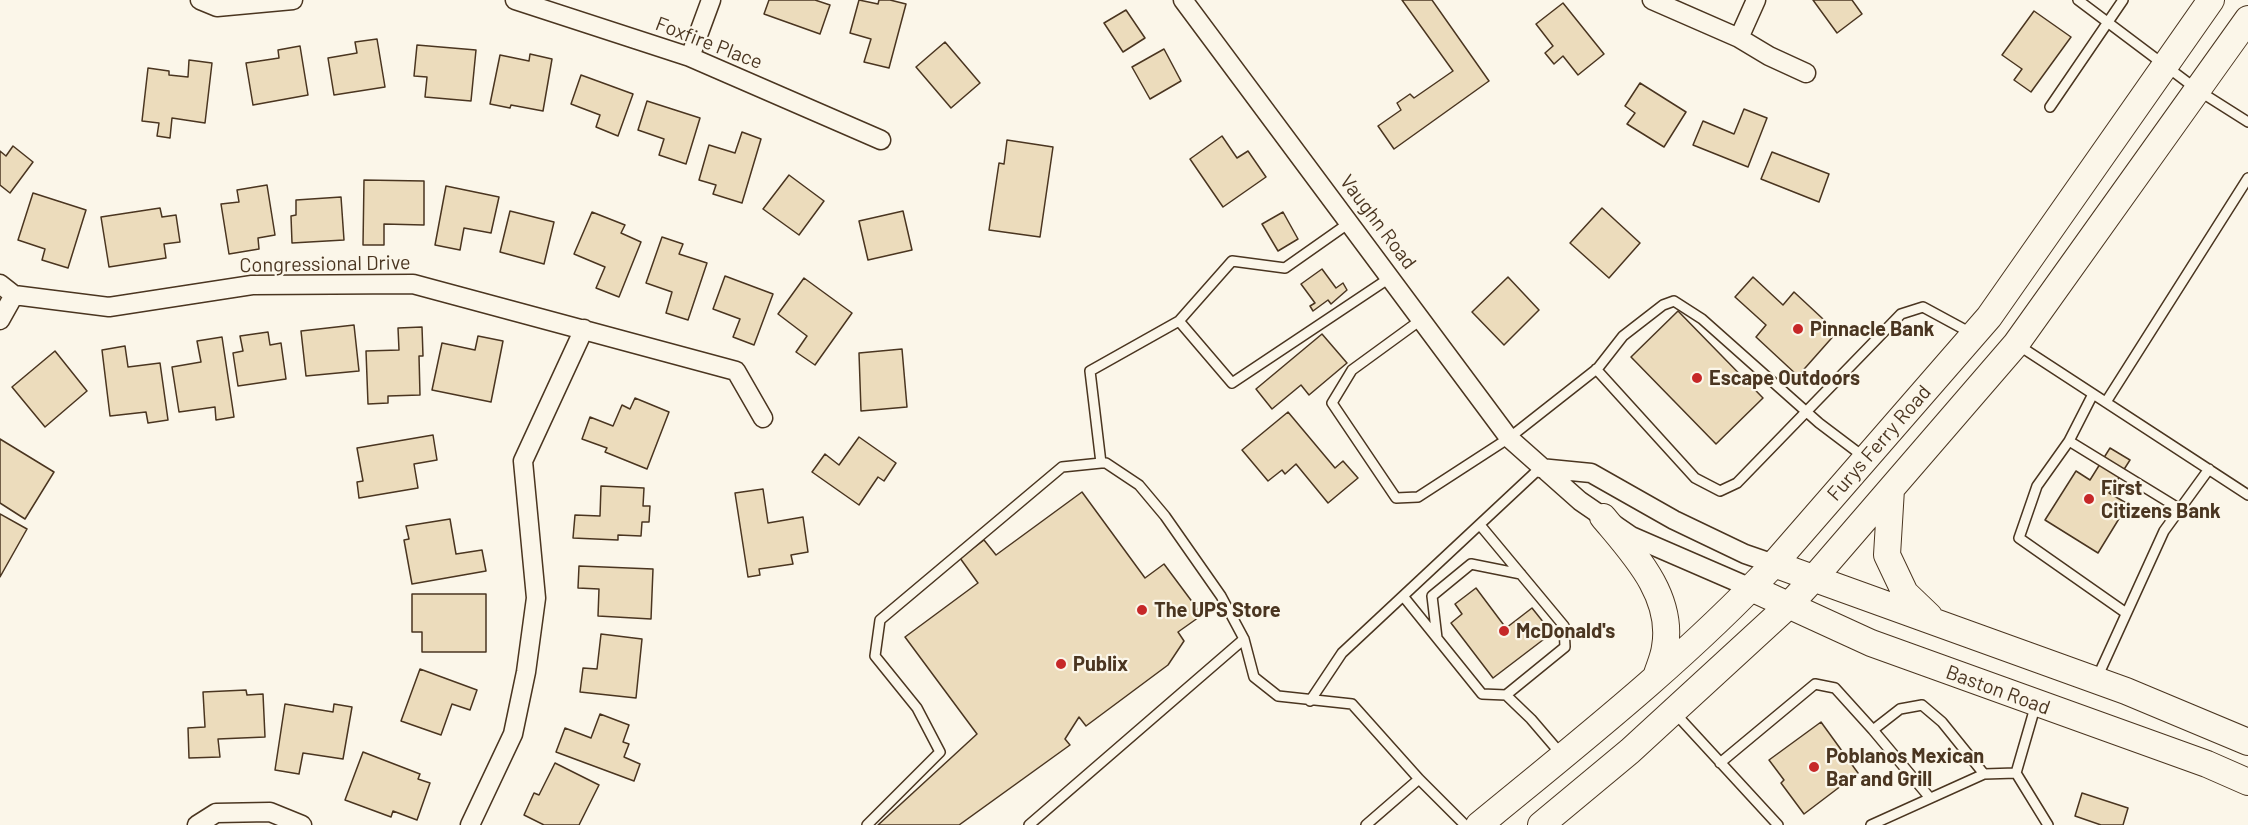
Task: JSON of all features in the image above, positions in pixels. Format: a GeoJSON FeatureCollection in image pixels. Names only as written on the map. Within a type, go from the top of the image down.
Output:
{"type":"FeatureCollection","features":[{"type":"Feature","properties":{"kind":"main road","name":"Furys Ferry Road"},"geometry":{"type":"LineString","coordinates":[[1479,825],[1657,674],[1774,564],[1989,317],[2211,0]]}},
{"type":"Feature","properties":{"kind":"main road","name":"Furys Ferry Road"},"geometry":{"type":"LineString","coordinates":[[1541,825],[1674,711],[1789,605],[1814,578],[2016,344],[2199,91],[2248,19]]}},
{"type":"Feature","properties":{"kind":"main road"},"geometry":{"type":"LineString","coordinates":[[1891,489],[1887,555],[1905,593],[1935,622]]}},
{"type":"Feature","properties":{"kind":"main road"},"geometry":{"type":"LineString","coordinates":[[1603,517],[1645,568],[1664,610],[1666,646],[1657,674]]}},
{"type":"Feature","properties":{"kind":"main road"},"geometry":{"type":"LineString","coordinates":[[1774,564],[2096,680],[2248,742]]}},
{"type":"Feature","properties":{"kind":"main road","name":"Baston Road"},"geometry":{"type":"LineString","coordinates":[[1751,588],[1871,643],[2207,764],[2248,782]]}},
{"type":"Feature","properties":{"kind":"street"},"geometry":{"type":"LineString","coordinates":[[200,0],[217,7],[293,0]]}},
{"type":"Feature","properties":{"kind":"street","name":"Foxfire Place"},"geometry":{"type":"LineString","coordinates":[[515,0],[690,57],[881,140]]}},
{"type":"Feature","properties":{"kind":"street"},"geometry":{"type":"LineString","coordinates":[[690,57],[711,0]]}},
{"type":"Feature","properties":{"kind":"street","name":"Vaughn Road"},"geometry":{"type":"LineString","coordinates":[[1183,0],[1509,438],[1540,468],[1580,501],[1631,536],[1751,588]]}},
{"type":"Feature","properties":{"kind":"street"},"geometry":{"type":"LineString","coordinates":[[1652,0],[1739,38],[1769,56],[1806,73]]}},
{"type":"Feature","properties":{"kind":"street"},"geometry":{"type":"LineString","coordinates":[[1739,38],[1756,0]]}},
{"type":"Feature","properties":{"kind":"street","name":"Congressional Drive"},"geometry":{"type":"LineString","coordinates":[[7,290],[109,307],[252,285],[413,284],[736,371],[763,418]]}},
{"type":"Feature","properties":{"kind":"street"},"geometry":{"type":"LineString","coordinates":[[0,320],[7,290]]}},
{"type":"Feature","properties":{"kind":"street"},"geometry":{"type":"LineString","coordinates":[[470,825],[513,734],[526,672],[536,598],[523,461],[584,329]]}},
{"type":"Feature","properties":{"kind":"street"},"geometry":{"type":"LineString","coordinates":[[1540,468],[1591,473],[1674,520],[1745,554],[1774,564]]}},
{"type":"Feature","properties":{"kind":"street"},"geometry":{"type":"LineString","coordinates":[[197,825],[216,813],[270,812],[302,825]]}},
{"type":"Feature","properties":{"kind":"lane"},"geometry":{"type":"LineString","coordinates":[[2078,0],[2199,91],[2248,122]]}},
{"type":"Feature","properties":{"kind":"lane"},"geometry":{"type":"LineString","coordinates":[[2050,107],[2123,0]]}},
{"type":"Feature","properties":{"kind":"lane"},"geometry":{"type":"LineString","coordinates":[[2106,402],[2248,178]]}},
{"type":"Feature","properties":{"kind":"lane"},"geometry":{"type":"LineString","coordinates":[[1101,463],[1090,371],[1179,321],[1232,261],[1285,268],[1349,222]]}},
{"type":"Feature","properties":{"kind":"lane"},"geometry":{"type":"LineString","coordinates":[[1179,321],[1232,382],[1391,277]]}},
{"type":"Feature","properties":{"kind":"lane"},"geometry":{"type":"LineString","coordinates":[[1422,319],[1352,370],[1332,403],[1395,498],[1418,497],[1509,438],[1596,369],[1623,336],[1663,306],[1679,301],[1865,459]]}},
{"type":"Feature","properties":{"kind":"lane"},"geometry":{"type":"LineString","coordinates":[[1596,369],[1695,478],[1720,490],[1737,483],[1808,412],[1900,314],[1923,307],[1974,335]]}},
{"type":"Feature","properties":{"kind":"lane"},"geometry":{"type":"LineString","coordinates":[[2016,344],[2248,495]]}},
{"type":"Feature","properties":{"kind":"lane"},"geometry":{"type":"LineString","coordinates":[[2093,394],[2069,441],[2037,486],[2019,538],[2126,613]]}},
{"type":"Feature","properties":{"kind":"lane"},"geometry":{"type":"LineString","coordinates":[[2069,441],[2180,509]]}},
{"type":"Feature","properties":{"kind":"lane"},"geometry":{"type":"LineString","coordinates":[[867,825],[939,752],[917,708],[875,656],[880,620],[1062,467],[1101,463],[1106,463],[1139,485],[1165,516],[1221,596],[1244,639],[1254,677],[1278,696],[1352,704],[1419,779],[1465,825]]}},
{"type":"Feature","properties":{"kind":"lane"},"geometry":{"type":"LineString","coordinates":[[1310,701],[1342,653],[1540,468]]}},
{"type":"Feature","properties":{"kind":"lane"},"geometry":{"type":"LineString","coordinates":[[2096,680],[2164,531],[2210,470]]}},
{"type":"Feature","properties":{"kind":"lane"},"geometry":{"type":"LineString","coordinates":[[1480,525],[1564,626],[1565,647],[1506,695]]}},
{"type":"Feature","properties":{"kind":"lane"},"geometry":{"type":"LineString","coordinates":[[1437,639],[1432,597],[1471,564],[1521,574]]}},
{"type":"Feature","properties":{"kind":"lane"},"geometry":{"type":"LineString","coordinates":[[1403,596],[1482,694],[1506,695],[1531,719],[1563,756]]}},
{"type":"Feature","properties":{"kind":"lane"},"geometry":{"type":"LineString","coordinates":[[1029,825],[1244,639]]}},
{"type":"Feature","properties":{"kind":"lane"},"geometry":{"type":"LineString","coordinates":[[1720,763],[1815,684],[1835,688],[1930,798]]}},
{"type":"Feature","properties":{"kind":"lane"},"geometry":{"type":"LineString","coordinates":[[2036,704],[2016,773],[2048,825]]}},
{"type":"Feature","properties":{"kind":"lane"},"geometry":{"type":"LineString","coordinates":[[1873,730],[1900,709],[1922,705],[1942,722],[1984,774]]}},
{"type":"Feature","properties":{"kind":"lane"},"geometry":{"type":"LineString","coordinates":[[1674,711],[1778,825]]}},
{"type":"Feature","properties":{"kind":"lane"},"geometry":{"type":"LineString","coordinates":[[1870,825],[1984,774],[2016,773]]}},
{"type":"Feature","properties":{"kind":"lane"},"geometry":{"type":"LineString","coordinates":[[1366,825],[1419,779]]}},
{"type":"Feature","properties":{"kind":"building"},"geometry":{"type":"Polygon","coordinates":[[[769,0],[815,0],[830,5],[820,34],[764,14],[769,0]]]}},
{"type":"Feature","properties":{"kind":"building"},"geometry":{"type":"Polygon","coordinates":[[[859,0],[878,4],[879,0],[890,0],[906,4],[889,68],[864,62],[871,39],[850,33],[859,0]]]}},
{"type":"Feature","properties":{"kind":"building"},"geometry":{"type":"Polygon","coordinates":[[[1402,0],[1432,0],[1489,81],[1394,149],[1378,126],[1401,110],[1397,103],[1410,94],[1414,98],[1453,71],[1402,0]]]}},
{"type":"Feature","properties":{"kind":"building"},"geometry":{"type":"Polygon","coordinates":[[[1813,0],[1852,0],[1862,14],[1837,33],[1813,0]]]}},
{"type":"Feature","properties":{"kind":"building"},"geometry":{"type":"Polygon","coordinates":[[[1563,3],[1604,54],[1578,75],[1563,56],[1554,64],[1545,53],[1553,46],[1536,24],[1563,3]]]}},
{"type":"Feature","properties":{"kind":"building"},"geometry":{"type":"Polygon","coordinates":[[[1126,10],[1145,38],[1123,52],[1104,23],[1126,10]]]}},
{"type":"Feature","properties":{"kind":"building"},"geometry":{"type":"Polygon","coordinates":[[[2034,11],[2071,37],[2031,92],[2014,80],[2022,69],[2002,55],[2034,11]]]}},
{"type":"Feature","properties":{"kind":"building"},"geometry":{"type":"Polygon","coordinates":[[[377,39],[385,87],[334,95],[328,58],[357,53],[355,42],[377,39]]]}},
{"type":"Feature","properties":{"kind":"building"},"geometry":{"type":"Polygon","coordinates":[[[945,42],[980,83],[951,108],[916,67],[945,42]]]}},
{"type":"Feature","properties":{"kind":"building"},"geometry":{"type":"Polygon","coordinates":[[[417,45],[476,50],[471,101],[425,97],[427,77],[414,76],[417,45]]]}},
{"type":"Feature","properties":{"kind":"building"},"geometry":{"type":"Polygon","coordinates":[[[300,46],[308,95],[253,105],[246,63],[279,58],[278,50],[300,46]]]}},
{"type":"Feature","properties":{"kind":"building"},"geometry":{"type":"Polygon","coordinates":[[[1164,49],[1181,81],[1150,99],[1132,67],[1164,49]]]}},
{"type":"Feature","properties":{"kind":"building"},"geometry":{"type":"Polygon","coordinates":[[[530,54],[552,59],[543,111],[490,104],[500,55],[529,61],[530,54]]]}},
{"type":"Feature","properties":{"kind":"building"},"geometry":{"type":"Polygon","coordinates":[[[189,60],[212,63],[205,123],[172,118],[170,138],[157,136],[159,123],[142,121],[148,68],[169,71],[169,75],[188,77],[189,60]]]}},
{"type":"Feature","properties":{"kind":"building"},"geometry":{"type":"Polygon","coordinates":[[[581,75],[633,94],[618,136],[596,127],[600,115],[571,104],[581,75]]]}},
{"type":"Feature","properties":{"kind":"building"},"geometry":{"type":"Polygon","coordinates":[[[1640,83],[1686,112],[1664,147],[1627,124],[1635,113],[1625,106],[1640,83]]]}},
{"type":"Feature","properties":{"kind":"building"},"geometry":{"type":"Polygon","coordinates":[[[647,101],[700,118],[686,164],[659,155],[664,139],[638,130],[647,101]]]}},
{"type":"Feature","properties":{"kind":"building"},"geometry":{"type":"Polygon","coordinates":[[[1744,109],[1767,118],[1748,167],[1693,145],[1703,121],[1734,134],[1744,109]]]}},
{"type":"Feature","properties":{"kind":"building"},"geometry":{"type":"Polygon","coordinates":[[[742,132],[761,139],[742,203],[713,194],[716,185],[699,180],[709,145],[735,153],[742,132]]]}},
{"type":"Feature","properties":{"kind":"building"},"geometry":{"type":"Polygon","coordinates":[[[1222,136],[1237,158],[1248,151],[1266,177],[1223,207],[1190,159],[1222,136]]]}},
{"type":"Feature","properties":{"kind":"building"},"geometry":{"type":"Polygon","coordinates":[[[1007,140],[1053,147],[1040,237],[989,230],[999,163],[1004,164],[1007,140]]]}},
{"type":"Feature","properties":{"kind":"building"},"geometry":{"type":"Polygon","coordinates":[[[13,146],[33,162],[10,193],[0,185],[0,151],[6,156],[13,146]]]}},
{"type":"Feature","properties":{"kind":"building"},"geometry":{"type":"Polygon","coordinates":[[[1772,152],[1829,174],[1819,202],[1761,179],[1772,152]]]}},
{"type":"Feature","properties":{"kind":"building"},"geometry":{"type":"Polygon","coordinates":[[[789,175],[824,201],[799,235],[763,209],[789,175]]]}},
{"type":"Feature","properties":{"kind":"building"},"geometry":{"type":"Polygon","coordinates":[[[364,180],[424,181],[424,225],[384,224],[384,245],[363,245],[364,180]]]}},
{"type":"Feature","properties":{"kind":"building"},"geometry":{"type":"Polygon","coordinates":[[[267,185],[275,235],[258,238],[259,249],[229,254],[221,204],[239,202],[237,190],[267,185]]]}},
{"type":"Feature","properties":{"kind":"building"},"geometry":{"type":"Polygon","coordinates":[[[446,186],[499,197],[491,233],[464,228],[460,250],[435,245],[446,186]]]}},
{"type":"Feature","properties":{"kind":"building"},"geometry":{"type":"Polygon","coordinates":[[[33,193],[86,210],[68,268],[42,260],[45,249],[18,240],[33,193]]]}},
{"type":"Feature","properties":{"kind":"building"},"geometry":{"type":"Polygon","coordinates":[[[341,197],[344,240],[292,243],[291,216],[296,215],[296,200],[341,197]]]}},
{"type":"Feature","properties":{"kind":"building"},"geometry":{"type":"Polygon","coordinates":[[[160,208],[162,217],[176,215],[180,242],[164,244],[166,258],[109,267],[101,217],[160,208]]]}},
{"type":"Feature","properties":{"kind":"building"},"geometry":{"type":"Polygon","coordinates":[[[1602,208],[1640,243],[1609,278],[1570,243],[1602,208]]]}},
{"type":"Feature","properties":{"kind":"building"},"geometry":{"type":"Polygon","coordinates":[[[510,211],[554,222],[544,264],[500,252],[510,211]]]}},
{"type":"Feature","properties":{"kind":"building"},"geometry":{"type":"Polygon","coordinates":[[[903,211],[912,250],[868,260],[859,221],[903,211]]]}},
{"type":"Feature","properties":{"kind":"building"},"geometry":{"type":"Polygon","coordinates":[[[592,212],[625,225],[621,233],[641,242],[619,297],[596,288],[605,267],[574,254],[592,212]]]}},
{"type":"Feature","properties":{"kind":"building"},"geometry":{"type":"Polygon","coordinates":[[[1283,212],[1298,239],[1278,251],[1262,224],[1283,212]]]}},
{"type":"Feature","properties":{"kind":"building"},"geometry":{"type":"Polygon","coordinates":[[[662,237],[683,244],[679,254],[707,263],[688,320],[666,313],[672,292],[646,283],[662,237]]]}},
{"type":"Feature","properties":{"kind":"building"},"geometry":{"type":"Polygon","coordinates":[[[1322,269],[1336,288],[1343,283],[1347,290],[1331,304],[1328,300],[1313,311],[1310,306],[1315,303],[1301,284],[1322,269]]]}},
{"type":"Feature","properties":{"kind":"building"},"geometry":{"type":"Polygon","coordinates":[[[725,276],[773,294],[754,345],[733,337],[740,319],[713,309],[725,276]]]}},
{"type":"Feature","properties":{"kind":"building"},"geometry":{"type":"Polygon","coordinates":[[[1508,277],[1539,310],[1504,345],[1472,312],[1508,277]]]}},
{"type":"Feature","properties":{"kind":"building","name":"Pinnacle Bank"},"geometry":{"type":"Polygon","coordinates":[[[1753,277],[1783,305],[1794,292],[1837,332],[1798,376],[1756,337],[1766,325],[1735,297],[1753,277]]]}},
{"type":"Feature","properties":{"kind":"building"},"geometry":{"type":"Polygon","coordinates":[[[804,278],[852,313],[815,365],[796,352],[807,336],[778,314],[804,278]]]}},
{"type":"Feature","properties":{"kind":"building","name":"Escape Outdoors"},"geometry":{"type":"Polygon","coordinates":[[[1678,311],[1763,398],[1716,444],[1631,357],[1678,311]]]}},
{"type":"Feature","properties":{"kind":"building"},"geometry":{"type":"Polygon","coordinates":[[[354,325],[359,371],[306,376],[301,331],[354,325]]]}},
{"type":"Feature","properties":{"kind":"building"},"geometry":{"type":"Polygon","coordinates":[[[422,327],[423,356],[419,356],[420,395],[388,396],[388,403],[368,404],[366,351],[399,350],[398,328],[422,327]]]}},
{"type":"Feature","properties":{"kind":"building"},"geometry":{"type":"Polygon","coordinates":[[[268,332],[270,345],[281,343],[286,379],[238,386],[233,353],[243,351],[240,336],[268,332]]]}},
{"type":"Feature","properties":{"kind":"building"},"geometry":{"type":"Polygon","coordinates":[[[1322,334],[1347,363],[1309,395],[1301,385],[1272,409],[1256,389],[1322,334]]]}},
{"type":"Feature","properties":{"kind":"building"},"geometry":{"type":"Polygon","coordinates":[[[478,336],[503,341],[491,402],[432,390],[442,343],[475,350],[478,336]]]}},
{"type":"Feature","properties":{"kind":"building"},"geometry":{"type":"Polygon","coordinates":[[[222,337],[234,417],[216,420],[215,407],[179,412],[172,367],[201,362],[197,341],[222,337]]]}},
{"type":"Feature","properties":{"kind":"building"},"geometry":{"type":"Polygon","coordinates":[[[125,346],[128,367],[160,363],[168,420],[148,423],[146,412],[110,416],[102,350],[125,346]]]}},
{"type":"Feature","properties":{"kind":"building"},"geometry":{"type":"Polygon","coordinates":[[[902,349],[907,407],[861,411],[859,353],[902,349]]]}},
{"type":"Feature","properties":{"kind":"building"},"geometry":{"type":"Polygon","coordinates":[[[55,351],[87,391],[45,427],[12,387],[55,351]]]}},
{"type":"Feature","properties":{"kind":"building"},"geometry":{"type":"Polygon","coordinates":[[[635,398],[669,412],[647,469],[605,452],[607,448],[582,439],[590,417],[613,426],[622,405],[630,409],[635,398]]]}},
{"type":"Feature","properties":{"kind":"building"},"geometry":{"type":"Polygon","coordinates":[[[1288,412],[1335,468],[1343,461],[1358,478],[1328,503],[1296,464],[1285,474],[1282,470],[1268,481],[1242,450],[1288,412]]]}},
{"type":"Feature","properties":{"kind":"building"},"geometry":{"type":"Polygon","coordinates":[[[433,435],[437,460],[414,464],[418,488],[359,498],[357,482],[363,481],[357,448],[433,435]]]}},
{"type":"Feature","properties":{"kind":"building"},"geometry":{"type":"Polygon","coordinates":[[[859,437],[896,463],[884,481],[878,477],[859,505],[812,472],[825,454],[839,465],[859,437]]]}},
{"type":"Feature","properties":{"kind":"building"},"geometry":{"type":"Polygon","coordinates":[[[0,439],[54,472],[25,519],[0,503],[0,439]]]}},
{"type":"Feature","properties":{"kind":"building","name":"First Citizens Bank"},"geometry":{"type":"Polygon","coordinates":[[[2110,448],[2130,460],[2109,493],[2128,504],[2098,553],[2045,520],[2076,471],[2090,480],[2110,448]]]}},
{"type":"Feature","properties":{"kind":"building"},"geometry":{"type":"Polygon","coordinates":[[[601,486],[644,488],[643,506],[650,506],[649,522],[642,522],[641,536],[618,535],[618,540],[573,538],[575,515],[600,516],[601,486]]]}},
{"type":"Feature","properties":{"kind":"building"},"geometry":{"type":"Polygon","coordinates":[[[763,489],[768,523],[803,517],[808,552],[791,555],[793,564],[759,569],[760,575],[748,577],[735,493],[763,489]]]}},
{"type":"Feature","properties":{"kind":"building"},"geometry":{"type":"Polygon","coordinates":[[[1082,492],[1145,578],[1164,564],[1202,615],[1178,632],[1184,641],[1168,665],[1086,726],[1079,717],[1065,739],[1070,745],[959,825],[878,825],[977,734],[905,637],[978,583],[960,558],[984,540],[996,555],[1082,492]]]}},
{"type":"Feature","properties":{"kind":"building"},"geometry":{"type":"Polygon","coordinates":[[[0,514],[27,529],[0,577],[0,514]]]}},
{"type":"Feature","properties":{"kind":"building"},"geometry":{"type":"Polygon","coordinates":[[[450,519],[456,554],[482,550],[486,571],[412,584],[404,540],[409,539],[406,526],[450,519]]]}},
{"type":"Feature","properties":{"kind":"building"},"geometry":{"type":"Polygon","coordinates":[[[579,566],[653,569],[651,619],[598,616],[599,589],[578,588],[579,566]]]}},
{"type":"Feature","properties":{"kind":"building","name":"McDonald's"},"geometry":{"type":"Polygon","coordinates":[[[1476,588],[1506,628],[1532,608],[1552,633],[1493,678],[1451,623],[1462,614],[1455,604],[1476,588]]]}},
{"type":"Feature","properties":{"kind":"building"},"geometry":{"type":"Polygon","coordinates":[[[412,594],[486,594],[486,652],[422,652],[422,632],[412,632],[412,594]]]}},
{"type":"Feature","properties":{"kind":"building"},"geometry":{"type":"Polygon","coordinates":[[[601,634],[642,639],[636,698],[580,692],[583,668],[597,669],[601,634]]]}},
{"type":"Feature","properties":{"kind":"building"},"geometry":{"type":"Polygon","coordinates":[[[420,669],[477,690],[470,710],[452,704],[441,735],[401,721],[420,669]]]}},
{"type":"Feature","properties":{"kind":"building"},"geometry":{"type":"Polygon","coordinates":[[[246,690],[247,695],[263,694],[265,737],[218,739],[220,757],[189,758],[188,728],[205,727],[203,692],[246,690]]]}},
{"type":"Feature","properties":{"kind":"building"},"geometry":{"type":"Polygon","coordinates":[[[285,704],[333,712],[334,704],[352,707],[343,759],[303,753],[299,774],[275,770],[285,704]]]}},
{"type":"Feature","properties":{"kind":"building"},"geometry":{"type":"Polygon","coordinates":[[[600,714],[629,725],[623,742],[629,744],[624,757],[640,764],[634,781],[556,752],[565,728],[591,738],[600,714]]]}},
{"type":"Feature","properties":{"kind":"building","name":"Poblanos Mexican Bar and Grill"},"geometry":{"type":"Polygon","coordinates":[[[1821,722],[1858,773],[1804,814],[1781,783],[1784,780],[1769,760],[1821,722]]]}},
{"type":"Feature","properties":{"kind":"building"},"geometry":{"type":"Polygon","coordinates":[[[363,752],[420,774],[418,779],[430,783],[417,820],[393,811],[391,817],[345,800],[363,752]]]}},
{"type":"Feature","properties":{"kind":"building"},"geometry":{"type":"Polygon","coordinates":[[[555,763],[599,785],[579,825],[544,825],[524,815],[534,793],[539,795],[555,763]]]}},
{"type":"Feature","properties":{"kind":"building"},"geometry":{"type":"Polygon","coordinates":[[[2082,793],[2128,808],[2123,825],[2101,825],[2075,816],[2082,793]]]}},
{"type":"Feature","properties":{"kind":"place","name":"Pinnacle Bank"},"geometry":{"type":"Point","coordinates":[1798,329]}},
{"type":"Feature","properties":{"kind":"place","name":"Escape Outdoors"},"geometry":{"type":"Point","coordinates":[1697,378]}},
{"type":"Feature","properties":{"kind":"place","name":"First Citizens Bank"},"geometry":{"type":"Point","coordinates":[2089,499]}},
{"type":"Feature","properties":{"kind":"place","name":"The UPS Store"},"geometry":{"type":"Point","coordinates":[1142,610]}},
{"type":"Feature","properties":{"kind":"place","name":"McDonald's"},"geometry":{"type":"Point","coordinates":[1504,631]}},
{"type":"Feature","properties":{"kind":"place","name":"Publix"},"geometry":{"type":"Point","coordinates":[1061,664]}},
{"type":"Feature","properties":{"kind":"place","name":"Poblanos Mexican Bar and Grill"},"geometry":{"type":"Point","coordinates":[1814,767]}}]}
